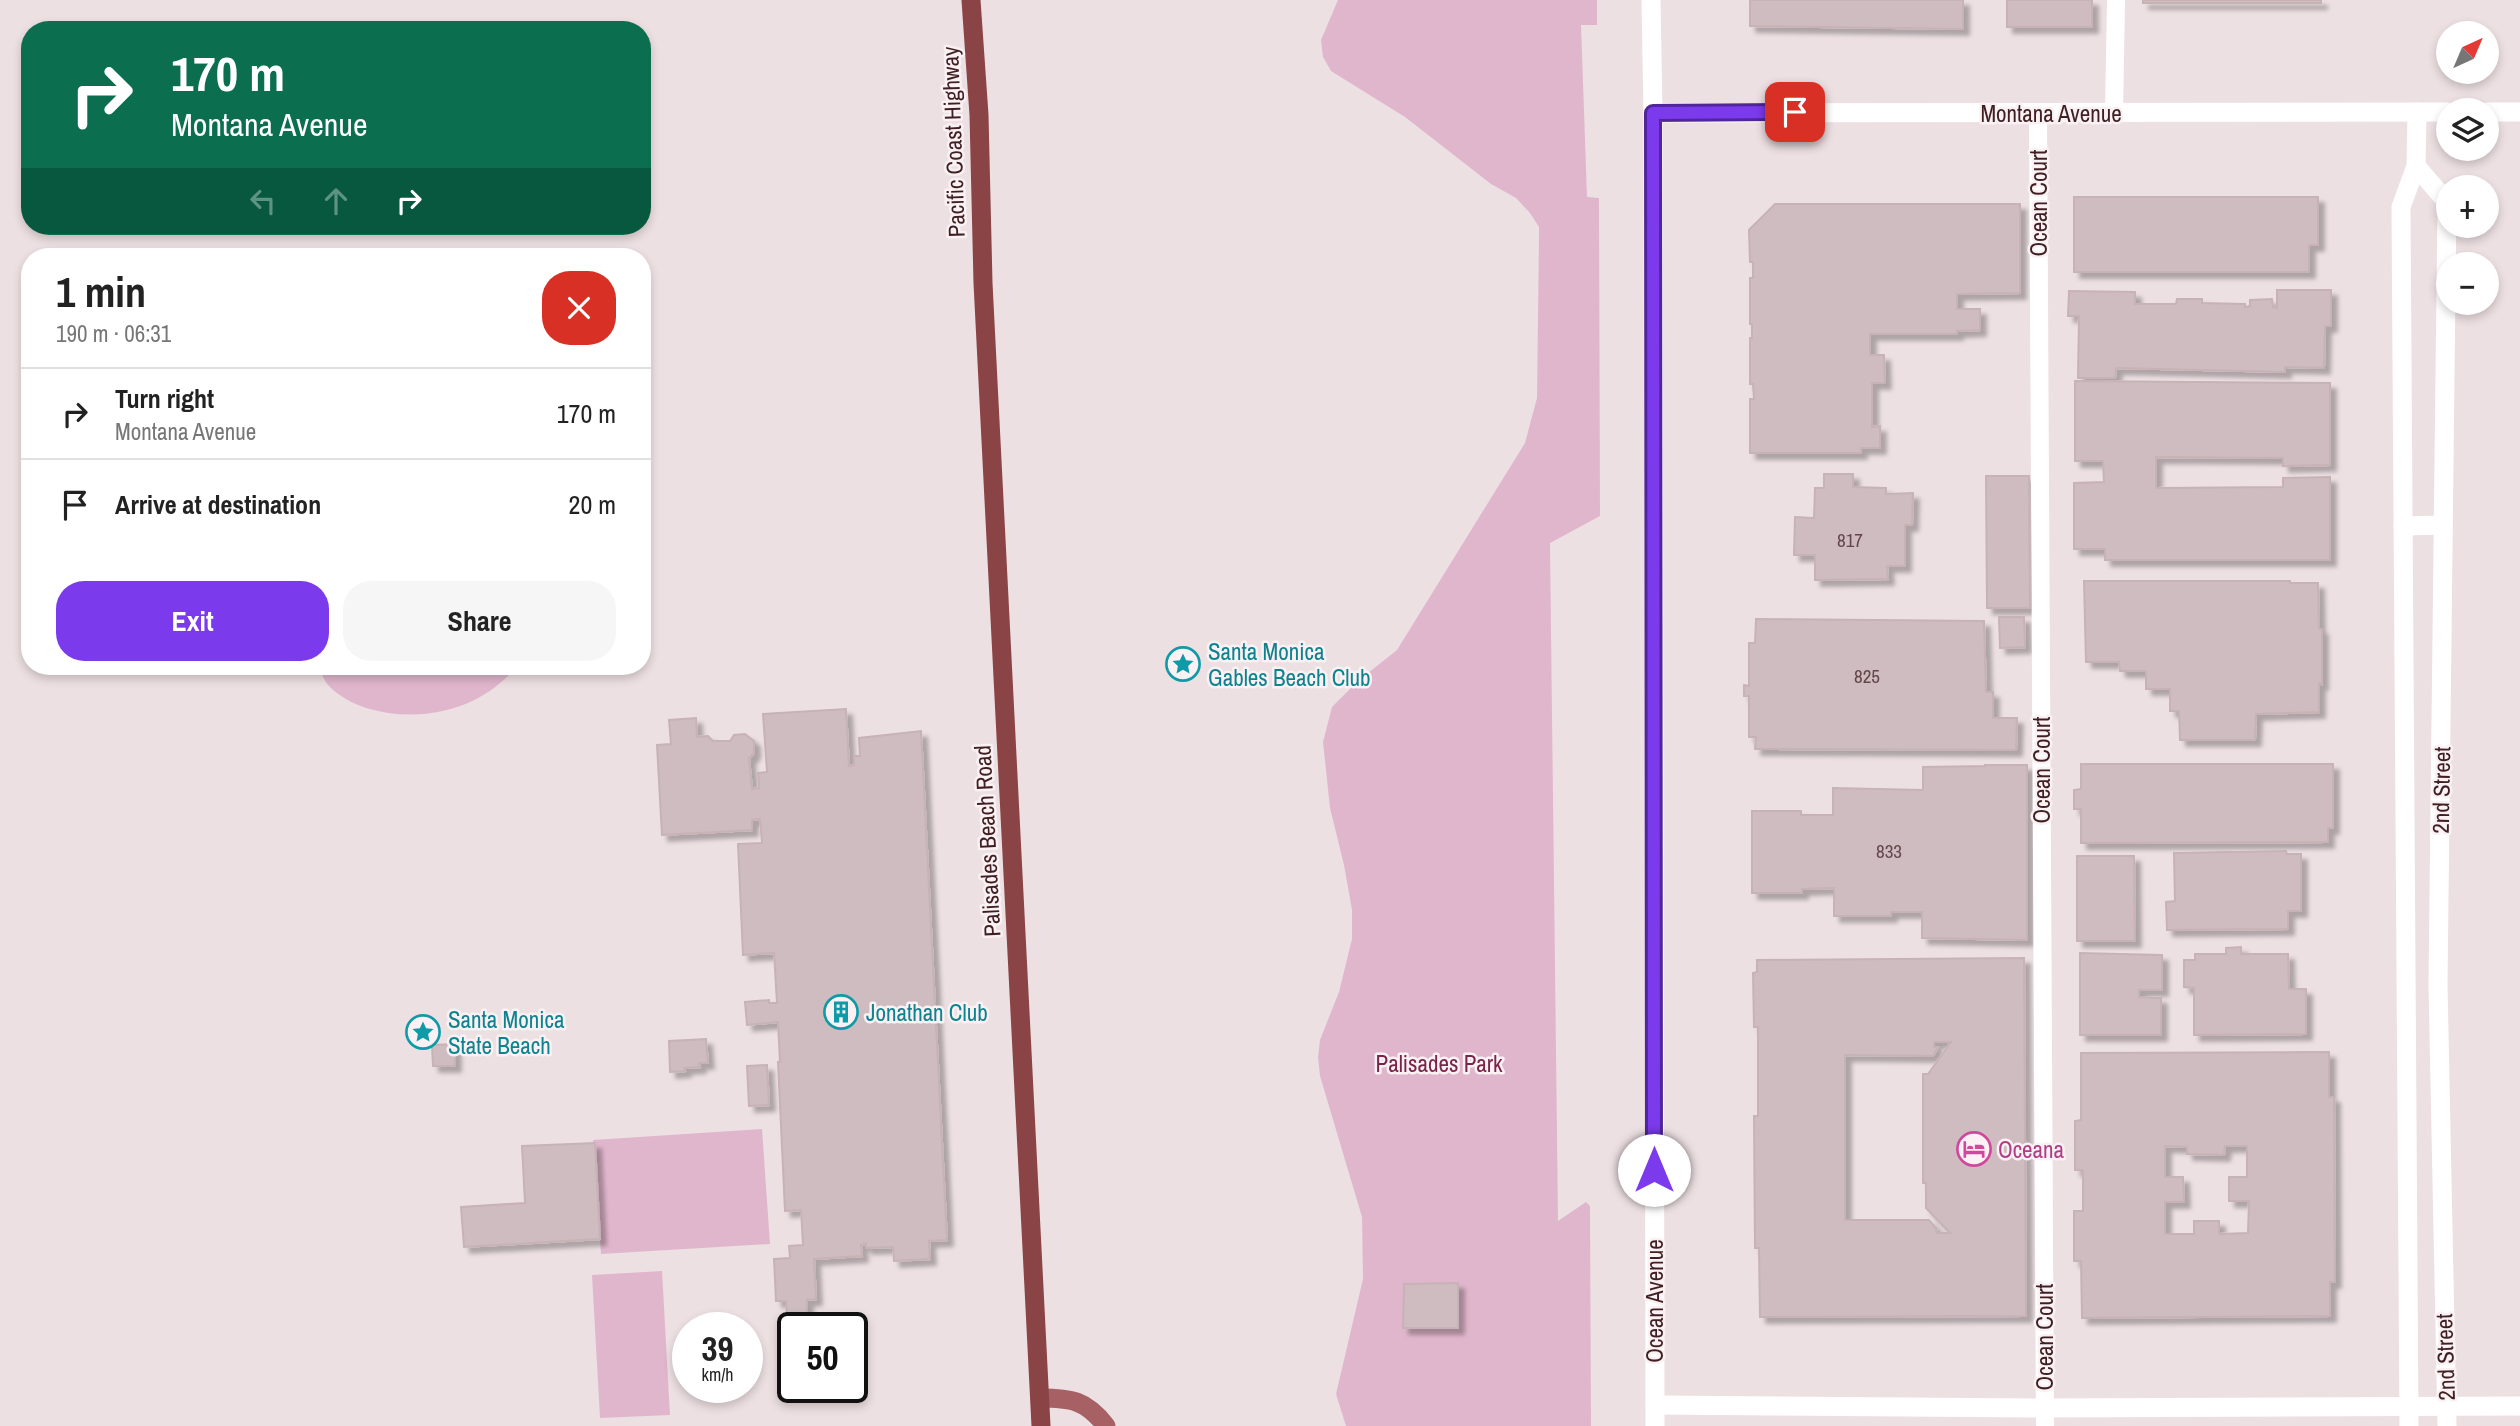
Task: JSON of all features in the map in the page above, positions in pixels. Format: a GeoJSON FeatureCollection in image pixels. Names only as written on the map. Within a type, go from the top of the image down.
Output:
{"type":"FeatureCollection","features":[{"type":"Feature","properties":{"kind":"highway","name":"Pacific Coast Highway"},"geometry":{"type":"LineString","coordinates":[[971,0],[979,115],[983,283]]}},
{"type":"Feature","properties":{"kind":"highway","name":"Palisades Beach Road"},"geometry":{"type":"LineString","coordinates":[[983,283],[1040,1398]]}},
{"type":"Feature","properties":{"kind":"highway"},"geometry":{"type":"LineString","coordinates":[[1040,1398],[1041,1426]]}},
{"type":"Feature","properties":{"kind":"main road"},"geometry":{"type":"LineString","coordinates":[[1040,1398],[1067,1398],[1078,1402],[1098,1415],[1106,1426]]}},
{"type":"Feature","properties":{"kind":"street","name":"Ocean Avenue"},"geometry":{"type":"LineString","coordinates":[[1651,0],[1655,1426]]}},
{"type":"Feature","properties":{"kind":"street","name":"2nd Street"},"geometry":{"type":"LineString","coordinates":[[2409,1416],[2401,208],[2416,166],[2417,112]]}},
{"type":"Feature","properties":{"kind":"street","name":"Montana Avenue"},"geometry":{"type":"LineString","coordinates":[[1653,113],[2436,112]]}},
{"type":"Feature","properties":{"kind":"street"},"geometry":{"type":"LineString","coordinates":[[2499,112],[2520,112]]}},
{"type":"Feature","properties":{"kind":"street","name":"2nd Street"},"geometry":{"type":"LineString","coordinates":[[2416,166],[2447,202],[2438,984],[2446,1416]]}},
{"type":"Feature","properties":{"kind":"street"},"geometry":{"type":"LineString","coordinates":[[2403,526],[2444,525]]}},
{"type":"Feature","properties":{"kind":"street"},"geometry":{"type":"LineString","coordinates":[[2405,984],[2438,984]]}},
{"type":"Feature","properties":{"kind":"street"},"geometry":{"type":"LineString","coordinates":[[1656,1405],[2044,1417],[2446,1416],[2520,1406]]}},
{"type":"Feature","properties":{"kind":"lane"},"geometry":{"type":"LineString","coordinates":[[2115,113],[2116,0]]}},
{"type":"Feature","properties":{"kind":"lane","name":"Ocean Court"},"geometry":{"type":"LineString","coordinates":[[2038,113],[2044,1417]]}},
{"type":"Feature","properties":{"kind":"green space","name":"Palisades Park"},"geometry":{"type":"Polygon","coordinates":[[[1338,0],[1597,0],[1597,25],[1581,25],[1587,197],[1599,198],[1600,516],[1550,543],[1558,1221],[1586,1202],[1590,1206],[1591,1426],[1346,1426],[1336,1394],[1363,1279],[1362,1217],[1320,1076],[1318,1057],[1320,1040],[1339,992],[1352,939],[1352,910],[1330,808],[1323,742],[1332,707],[1358,681],[1397,650],[1525,443],[1537,398],[1539,237],[1539,227],[1516,198],[1491,184],[1405,117],[1331,71],[1323,57],[1321,40],[1338,0]]]}},
{"type":"Feature","properties":{"kind":"green space"},"geometry":{"type":"Polygon","coordinates":[[[322,675],[508,675],[485,694],[467,704],[427,714],[407,715],[366,708],[346,699],[326,682],[322,675]]]}},
{"type":"Feature","properties":{"kind":"green space"},"geometry":{"type":"Polygon","coordinates":[[[762,1129],[770,1244],[601,1254],[593,1140],[762,1129]]]}},
{"type":"Feature","properties":{"kind":"green space"},"geometry":{"type":"Polygon","coordinates":[[[662,1271],[670,1415],[600,1418],[592,1275],[662,1271]]]}},
{"type":"Feature","properties":{"kind":"building"},"geometry":{"type":"Polygon","coordinates":[[[1750,0],[1963,0],[1963,29],[1750,26],[1750,0]]]}},
{"type":"Feature","properties":{"kind":"building"},"geometry":{"type":"Polygon","coordinates":[[[2007,0],[2092,0],[2092,27],[2007,27],[2007,0]]]}},
{"type":"Feature","properties":{"kind":"building"},"geometry":{"type":"Polygon","coordinates":[[[2143,0],[2321,0],[2321,3],[2143,3],[2143,0]]]}},
{"type":"Feature","properties":{"kind":"building"},"geometry":{"type":"Polygon","coordinates":[[[2074,197],[2318,197],[2318,245],[2309,245],[2309,272],[2074,272],[2074,197]]]}},
{"type":"Feature","properties":{"kind":"building"},"geometry":{"type":"Polygon","coordinates":[[[1775,204],[2020,204],[2020,293],[1957,294],[1957,309],[1980,309],[1980,330],[1957,331],[1957,334],[1870,334],[1870,355],[1884,355],[1885,383],[1872,383],[1872,427],[1880,426],[1880,448],[1861,448],[1861,453],[1750,453],[1750,399],[1754,399],[1753,384],[1750,384],[1750,278],[1753,278],[1753,262],[1750,262],[1749,230],[1775,204]]]}},
{"type":"Feature","properties":{"kind":"building"},"geometry":{"type":"Polygon","coordinates":[[[2277,290],[2331,290],[2331,326],[2325,326],[2324,368],[2285,367],[2285,372],[2116,368],[2115,378],[2078,378],[2079,316],[2068,316],[2069,291],[2135,292],[2135,304],[2176,304],[2177,299],[2202,299],[2202,303],[2245,304],[2245,307],[2250,306],[2250,300],[2272,299],[2273,307],[2277,308],[2277,290]]]}},
{"type":"Feature","properties":{"kind":"building"},"geometry":{"type":"Polygon","coordinates":[[[2075,381],[2330,383],[2330,465],[2283,466],[2283,458],[2156,457],[2156,488],[2283,487],[2283,478],[2330,477],[2330,560],[2105,560],[2105,549],[2074,549],[2074,483],[2104,482],[2103,461],[2075,461],[2075,381]]]}},
{"type":"Feature","properties":{"kind":"building"},"geometry":{"type":"Polygon","coordinates":[[[1824,474],[1853,474],[1853,487],[1886,488],[1886,494],[1913,493],[1912,525],[1905,525],[1905,566],[1887,566],[1888,579],[1815,580],[1815,555],[1794,555],[1795,517],[1814,518],[1815,488],[1824,488],[1824,474]]]}},
{"type":"Feature","properties":{"kind":"building"},"geometry":{"type":"Polygon","coordinates":[[[1986,476],[2029,476],[2030,608],[1987,608],[1986,476]]]}},
{"type":"Feature","properties":{"kind":"building"},"geometry":{"type":"Polygon","coordinates":[[[2084,581],[2318,583],[2319,629],[2322,629],[2319,712],[2256,714],[2255,740],[2180,740],[2179,711],[2170,711],[2170,689],[2146,689],[2146,671],[2120,671],[2119,662],[2086,662],[2084,581]]]}},
{"type":"Feature","properties":{"kind":"building"},"geometry":{"type":"Polygon","coordinates":[[[1999,617],[2024,617],[2025,647],[2000,648],[1999,617]]]}},
{"type":"Feature","properties":{"kind":"building"},"geometry":{"type":"Polygon","coordinates":[[[1756,619],[1984,621],[1986,692],[1993,692],[1993,718],[2017,718],[2016,750],[1755,749],[1756,737],[1749,737],[1749,696],[1744,696],[1744,685],[1749,686],[1749,643],[1755,643],[1756,619]]]}},
{"type":"Feature","properties":{"kind":"building","name":"Jonathan Club"},"geometry":{"type":"Polygon","coordinates":[[[846,709],[849,766],[854,765],[854,756],[860,756],[859,738],[921,731],[947,1240],[929,1241],[930,1259],[894,1261],[893,1247],[866,1248],[866,1244],[861,1245],[862,1256],[814,1259],[816,1299],[807,1300],[807,1312],[787,1312],[786,1301],[776,1301],[774,1259],[790,1258],[789,1246],[803,1245],[801,1210],[785,1211],[778,1022],[747,1025],[745,1002],[769,1000],[769,1003],[777,1003],[774,953],[743,955],[738,844],[762,843],[760,819],[752,820],[752,830],[662,835],[657,745],[671,744],[669,720],[696,718],[697,737],[708,736],[713,741],[730,741],[734,735],[745,734],[754,741],[754,753],[749,758],[752,789],[759,788],[758,773],[767,772],[763,714],[846,709]]]}},
{"type":"Feature","properties":{"kind":"building"},"geometry":{"type":"Polygon","coordinates":[[[2081,764],[2333,764],[2333,828],[2328,828],[2328,842],[2081,843],[2081,809],[2074,809],[2074,790],[2081,789],[2081,764]]]}},
{"type":"Feature","properties":{"kind":"building"},"geometry":{"type":"Polygon","coordinates":[[[2027,765],[2027,940],[1922,938],[1922,912],[1891,912],[1891,916],[1834,916],[1834,888],[1802,889],[1802,893],[1752,893],[1752,811],[1801,811],[1801,815],[1833,815],[1833,788],[1923,790],[1923,767],[2027,765]]]}},
{"type":"Feature","properties":{"kind":"building"},"geometry":{"type":"Polygon","coordinates":[[[2286,851],[2287,854],[2301,854],[2301,911],[2288,911],[2288,929],[2167,930],[2166,902],[2175,901],[2174,853],[2286,851]]]}},
{"type":"Feature","properties":{"kind":"building"},"geometry":{"type":"Polygon","coordinates":[[[2077,856],[2134,856],[2135,941],[2077,941],[2077,856]]]}},
{"type":"Feature","properties":{"kind":"building"},"geometry":{"type":"Polygon","coordinates":[[[2241,947],[2241,954],[2288,954],[2289,989],[2306,989],[2306,1034],[2194,1035],[2194,988],[2184,987],[2184,960],[2195,960],[2195,954],[2226,954],[2226,948],[2241,947]]]}},
{"type":"Feature","properties":{"kind":"building"},"geometry":{"type":"Polygon","coordinates":[[[2080,953],[2162,955],[2162,990],[2139,990],[2139,997],[2161,998],[2161,1035],[2080,1035],[2080,953]]]}},
{"type":"Feature","properties":{"kind":"building","name":"Oceana"},"geometry":{"type":"Polygon","coordinates":[[[2024,958],[2026,1316],[1760,1317],[1759,1248],[1755,1248],[1754,1116],[1758,1116],[1758,1027],[1754,1027],[1753,973],[1757,972],[1757,960],[2024,958]],[[1934,1042],[1934,1047],[1938,1047],[1933,1056],[1845,1055],[1845,1220],[1929,1220],[1937,1233],[1950,1233],[1926,1208],[1926,1183],[1923,1183],[1923,1074],[1928,1074],[1951,1042],[1934,1042]]]}},
{"type":"Feature","properties":{"kind":"building"},"geometry":{"type":"Polygon","coordinates":[[[706,1039],[708,1063],[699,1063],[700,1067],[684,1068],[685,1071],[670,1072],[669,1041],[706,1039]]]}},
{"type":"Feature","properties":{"kind":"building"},"geometry":{"type":"Polygon","coordinates":[[[455,1044],[455,1066],[433,1066],[432,1045],[455,1044]]]}},
{"type":"Feature","properties":{"kind":"building"},"geometry":{"type":"Polygon","coordinates":[[[2329,1052],[2329,1097],[2334,1097],[2335,1282],[2330,1282],[2330,1316],[2082,1318],[2081,1261],[2074,1261],[2074,1211],[2083,1211],[2083,1170],[2075,1170],[2075,1121],[2081,1120],[2081,1053],[2329,1052]],[[2165,1146],[2165,1177],[2183,1177],[2184,1202],[2165,1202],[2165,1234],[2194,1234],[2194,1221],[2219,1221],[2219,1234],[2248,1233],[2249,1201],[2229,1201],[2229,1177],[2247,1177],[2247,1146],[2225,1146],[2224,1155],[2187,1154],[2187,1147],[2165,1146]]]}},
{"type":"Feature","properties":{"kind":"building"},"geometry":{"type":"Polygon","coordinates":[[[767,1065],[769,1105],[749,1106],[747,1066],[767,1065]]]}},
{"type":"Feature","properties":{"kind":"building"},"geometry":{"type":"Polygon","coordinates":[[[595,1143],[600,1239],[464,1247],[461,1207],[525,1203],[522,1146],[595,1143]]]}},
{"type":"Feature","properties":{"kind":"building"},"geometry":{"type":"Polygon","coordinates":[[[1458,1283],[1458,1328],[1403,1328],[1404,1284],[1458,1283]]]}},
{"type":"Feature","properties":{"kind":"place","name":"Santa Monica Gables Beach Club"},"geometry":{"type":"Point","coordinates":[1183,664]}},
{"type":"Feature","properties":{"kind":"place","name":"Jonathan Club"},"geometry":{"type":"Point","coordinates":[841,1012]}},
{"type":"Feature","properties":{"kind":"place","name":"Santa Monica State Beach"},"geometry":{"type":"Point","coordinates":[423,1032]}},
{"type":"Feature","properties":{"kind":"place","name":"Oceana"},"geometry":{"type":"Point","coordinates":[1974,1149]}},
{"type":"Feature","properties":{"kind":"route"},"geometry":{"type":"LineString","coordinates":[[1654,1170],[1653,113],[1795,112]]}}]}
